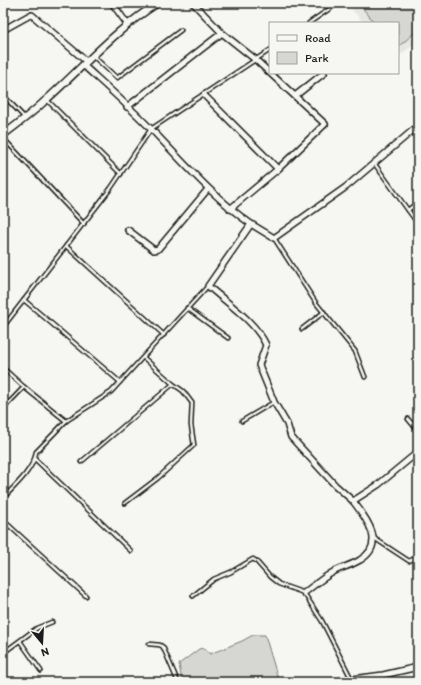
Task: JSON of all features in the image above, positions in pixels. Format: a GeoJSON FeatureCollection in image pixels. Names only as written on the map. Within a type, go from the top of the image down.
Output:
{"type":"FeatureCollection","features":[{"type":"Feature","properties":{"kind":"street"},"geometry":{"type":"LineString","coordinates":[[112,3],[128,25]]}},
{"type":"Feature","properties":{"kind":"street"},"geometry":{"type":"LineString","coordinates":[[3,137],[46,100],[92,56],[128,25],[158,3]]}},
{"type":"Feature","properties":{"kind":"street"},"geometry":{"type":"LineString","coordinates":[[193,3],[222,33],[269,72]]}},
{"type":"Feature","properties":{"kind":"street"},"geometry":{"type":"LineString","coordinates":[[3,30],[32,15],[85,63],[208,189],[230,209],[274,238],[346,187],[418,126]]}},
{"type":"Feature","properties":{"kind":"street"},"geometry":{"type":"LineString","coordinates":[[127,107],[222,33]]}},
{"type":"Feature","properties":{"kind":"street"},"geometry":{"type":"LineString","coordinates":[[230,209],[278,169],[325,124],[271,74]]}},
{"type":"Feature","properties":{"kind":"street"},"geometry":{"type":"LineString","coordinates":[[295,96],[323,74]]}},
{"type":"Feature","properties":{"kind":"street"},"geometry":{"type":"LineString","coordinates":[[204,95],[278,169]]}},
{"type":"Feature","properties":{"kind":"street"},"geometry":{"type":"LineString","coordinates":[[128,230],[152,249],[158,249],[208,189]]}},
{"type":"Feature","properties":{"kind":"street"},"geometry":{"type":"LineString","coordinates":[[251,224],[208,286],[238,312],[262,336],[266,345],[259,365],[274,402],[287,424],[292,437],[335,485],[353,501],[365,516],[374,538],[373,546],[360,560],[335,571],[304,593]]}},
{"type":"Feature","properties":{"kind":"street"},"geometry":{"type":"LineString","coordinates":[[353,501],[378,485],[418,452]]}},
{"type":"Feature","properties":{"kind":"street"},"geometry":{"type":"LineString","coordinates":[[330,682],[382,675],[418,667]]}},
{"type":"Feature","properties":{"kind":"lane"},"geometry":{"type":"LineString","coordinates":[[310,22],[338,3]]}},
{"type":"Feature","properties":{"kind":"lane"},"geometry":{"type":"LineString","coordinates":[[92,56],[117,78],[182,30]]}},
{"type":"Feature","properties":{"kind":"lane"},"geometry":{"type":"LineString","coordinates":[[3,327],[84,224],[151,129],[269,51]]}},
{"type":"Feature","properties":{"kind":"lane"},"geometry":{"type":"LineString","coordinates":[[3,95],[25,118]]}},
{"type":"Feature","properties":{"kind":"lane"},"geometry":{"type":"LineString","coordinates":[[46,100],[120,174]]}},
{"type":"Feature","properties":{"kind":"lane"},"geometry":{"type":"LineString","coordinates":[[3,137],[84,224]]}},
{"type":"Feature","properties":{"kind":"lane"},"geometry":{"type":"LineString","coordinates":[[374,163],[418,224]]}},
{"type":"Feature","properties":{"kind":"lane"},"geometry":{"type":"LineString","coordinates":[[408,210],[418,202]]}},
{"type":"Feature","properties":{"kind":"lane"},"geometry":{"type":"LineString","coordinates":[[274,238],[324,312],[355,351],[365,377]]}},
{"type":"Feature","properties":{"kind":"lane"},"geometry":{"type":"LineString","coordinates":[[66,246],[164,335]]}},
{"type":"Feature","properties":{"kind":"lane"},"geometry":{"type":"LineString","coordinates":[[3,498],[15,486],[35,459],[36,452],[66,421],[111,392],[144,358],[208,286]]}},
{"type":"Feature","properties":{"kind":"lane"},"geometry":{"type":"LineString","coordinates":[[24,300],[120,382]]}},
{"type":"Feature","properties":{"kind":"lane"},"geometry":{"type":"LineString","coordinates":[[188,308],[228,338]]}},
{"type":"Feature","properties":{"kind":"lane"},"geometry":{"type":"LineString","coordinates":[[302,329],[324,312]]}},
{"type":"Feature","properties":{"kind":"lane"},"geometry":{"type":"LineString","coordinates":[[125,503],[158,478],[194,445],[191,425],[192,403],[183,391],[144,358]]}},
{"type":"Feature","properties":{"kind":"lane"},"geometry":{"type":"LineString","coordinates":[[3,368],[66,421]]}},
{"type":"Feature","properties":{"kind":"lane"},"geometry":{"type":"LineString","coordinates":[[81,462],[173,384]]}},
{"type":"Feature","properties":{"kind":"lane"},"geometry":{"type":"LineString","coordinates":[[3,409],[24,387]]}},
{"type":"Feature","properties":{"kind":"lane"},"geometry":{"type":"LineString","coordinates":[[242,421],[274,402]]}},
{"type":"Feature","properties":{"kind":"lane"},"geometry":{"type":"LineString","coordinates":[[408,419],[418,431]]}},
{"type":"Feature","properties":{"kind":"lane"},"geometry":{"type":"LineString","coordinates":[[35,459],[131,551]]}},
{"type":"Feature","properties":{"kind":"lane"},"geometry":{"type":"LineString","coordinates":[[3,520],[86,596]]}},
{"type":"Feature","properties":{"kind":"lane"},"geometry":{"type":"LineString","coordinates":[[374,538],[409,561],[418,557]]}},
{"type":"Feature","properties":{"kind":"lane"},"geometry":{"type":"LineString","coordinates":[[193,596],[214,579],[232,572],[253,559],[279,584],[304,593],[322,621],[351,678]]}},
{"type":"Feature","properties":{"kind":"lane"},"geometry":{"type":"LineString","coordinates":[[3,654],[38,628],[52,622]]}},
{"type":"Feature","properties":{"kind":"lane"},"geometry":{"type":"LineString","coordinates":[[20,641],[41,671]]}},
{"type":"Feature","properties":{"kind":"lane"},"geometry":{"type":"LineString","coordinates":[[149,644],[160,645],[163,648],[178,682]]}},
{"type":"Feature","properties":{"kind":"shaded area"},"geometry":{"type":"Polygon","coordinates":[[[418,3],[418,41],[399,56],[399,22],[363,22],[347,4],[418,3]]]}},
{"type":"Feature","properties":{"kind":"green space"},"geometry":{"type":"Polygon","coordinates":[[[416,3],[418,5],[418,30],[399,46],[399,22],[374,22],[359,4],[416,3]]]}},
{"type":"Feature","properties":{"kind":"green space"},"geometry":{"type":"Polygon","coordinates":[[[253,635],[265,635],[279,682],[182,682],[179,664],[199,649],[203,648],[210,654],[253,635]]]}}]}
